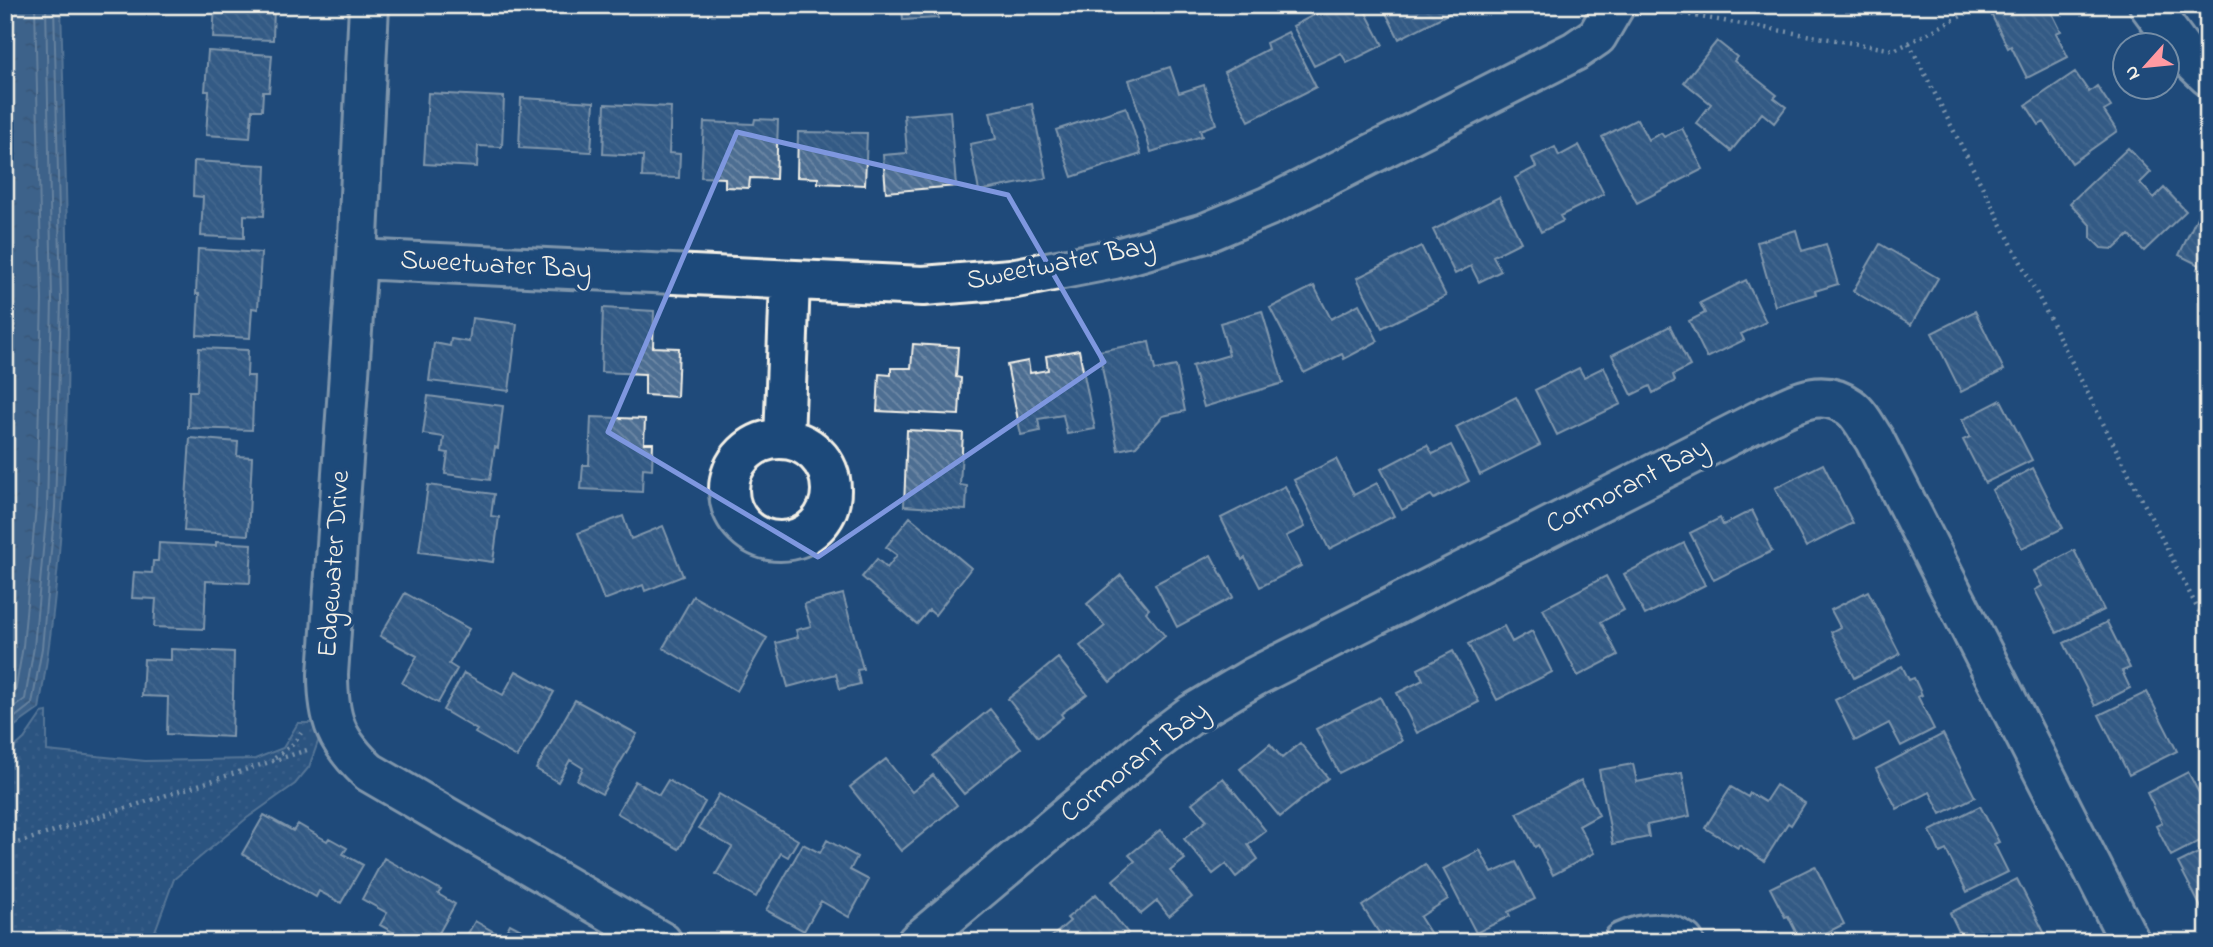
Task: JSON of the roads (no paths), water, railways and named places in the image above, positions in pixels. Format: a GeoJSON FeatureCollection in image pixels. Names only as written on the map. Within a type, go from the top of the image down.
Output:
{"type":"FeatureCollection","features":[{"type":"Feature","properties":{"kind":"street","name":"Edgewater Drive"},"geometry":{"type":"LineString","coordinates":[[369,5],[356,259],[327,674],[328,704],[338,734],[351,755],[369,772],[662,942]]}},
{"type":"Feature","properties":{"kind":"street"},"geometry":{"type":"LineString","coordinates":[[2149,5],[2185,54],[2208,76]]}},
{"type":"Feature","properties":{"kind":"street","name":"Sweetwater Bay"},"geometry":{"type":"LineString","coordinates":[[356,259],[923,286],[1012,279],[1114,259],[1205,233],[1269,206],[1575,51],[1632,6]]}},
{"type":"Feature","properties":{"kind":"street"},"geometry":{"type":"LineString","coordinates":[[783,439],[790,281]]}},
{"type":"Feature","properties":{"kind":"street","name":"Cormorant Bay"},"geometry":{"type":"LineString","coordinates":[[917,942],[1156,741],[1192,714],[1254,677],[1766,417],[1806,398],[1830,397],[1852,408],[1874,439],[2130,942]]}},
{"type":"Feature","properties":{"kind":"street"},"geometry":{"type":"LineString","coordinates":[[1623,942],[1651,932],[1674,935],[1684,942]]}},
{"type":"Feature","properties":{"kind":"water"},"geometry":{"type":"Polygon","coordinates":[[[5,5],[61,5],[68,358],[61,534],[39,709],[5,733],[5,5]]]}},
{"type":"Feature","properties":{"kind":"water"},"geometry":{"type":"Polygon","coordinates":[[[57,931],[103,938],[110,942],[14,942],[30,935],[57,931]]]}}]}
